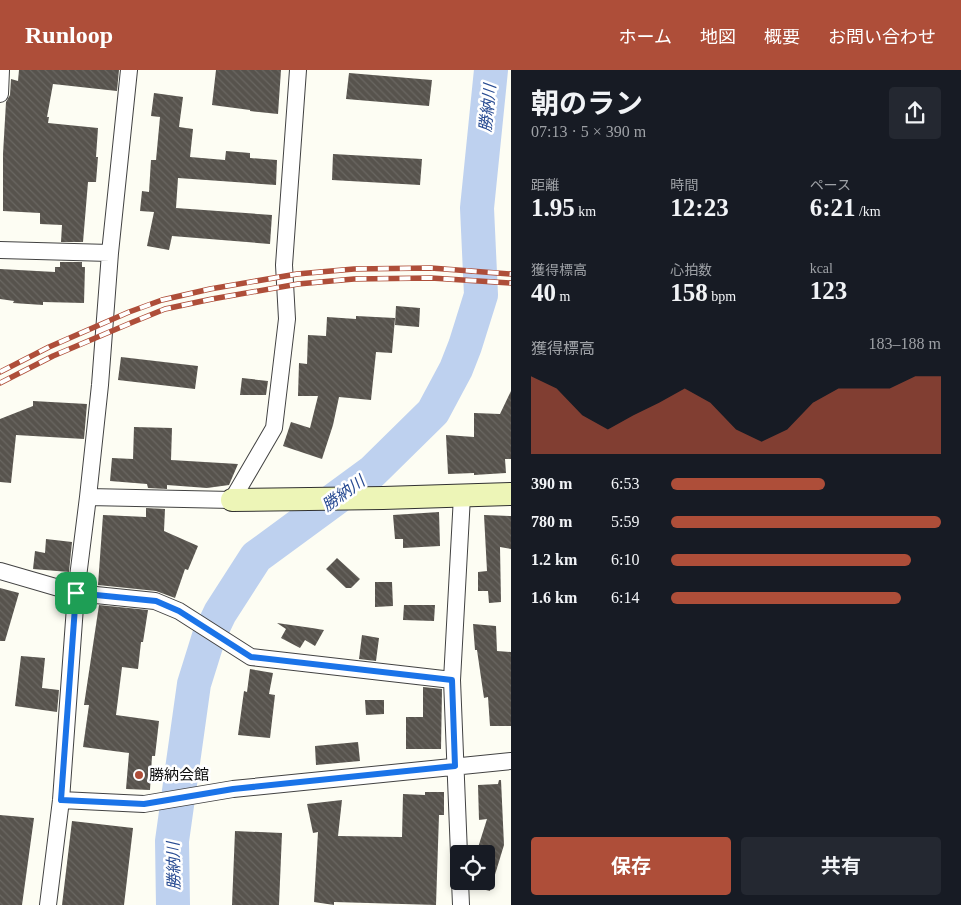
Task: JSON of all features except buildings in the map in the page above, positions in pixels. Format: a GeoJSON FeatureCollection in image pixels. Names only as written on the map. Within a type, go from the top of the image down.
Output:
{"type":"FeatureCollection","features":[{"type":"Feature","properties":{"kind":"street"},"geometry":{"type":"LineString","coordinates":[[0,94],[1,70]]}},
{"type":"Feature","properties":{"kind":"street"},"geometry":{"type":"LineString","coordinates":[[48,905],[61,800],[76,593],[100,385],[110,253],[129,70]]}},
{"type":"Feature","properties":{"kind":"street"},"geometry":{"type":"LineString","coordinates":[[232,500],[274,428],[287,319],[284,265],[298,70]]}},
{"type":"Feature","properties":{"kind":"street"},"geometry":{"type":"LineString","coordinates":[[0,250],[110,253]]}},
{"type":"Feature","properties":{"kind":"street"},"geometry":{"type":"LineString","coordinates":[[88,497],[258,500],[511,494]]}},
{"type":"Feature","properties":{"kind":"street"},"geometry":{"type":"LineString","coordinates":[[459,845],[452,680],[462,496]]}},
{"type":"Feature","properties":{"kind":"street"},"geometry":{"type":"LineString","coordinates":[[0,571],[76,593],[156,601],[179,611],[251,657],[452,680]]}},
{"type":"Feature","properties":{"kind":"street"},"geometry":{"type":"LineString","coordinates":[[61,800],[144,804],[233,789],[511,761]]}},
{"type":"Feature","properties":{"kind":"street"},"geometry":{"type":"LineString","coordinates":[[460,890],[461,905]]}},
{"type":"Feature","properties":{"kind":"waterway","name":"勝納川"},"geometry":{"type":"LineString","coordinates":[[173,905],[172,841],[194,684],[209,636],[220,613],[256,557],[372,472],[433,412],[456,369],[465,346],[481,295],[477,208],[491,70]]}},
{"type":"Feature","properties":{"kind":"railway"},"geometry":{"type":"LineString","coordinates":[[0,372],[49,347],[129,312],[162,300],[210,289],[297,274],[354,269],[431,268],[511,274]]}},
{"type":"Feature","properties":{"kind":"railway"},"geometry":{"type":"LineString","coordinates":[[0,383],[53,356],[165,309],[212,299],[298,284],[354,279],[431,278],[511,283]]}},
{"type":"Feature","properties":{"kind":"place","name":"勝納会館"},"geometry":{"type":"Point","coordinates":[139,775]}},
{"type":"Feature","properties":{"kind":"route"},"geometry":{"type":"LineString","coordinates":[[76,593],[156,601],[179,611],[251,657],[452,680],[455,766],[233,789],[144,804],[61,800],[76,593]]}}]}
